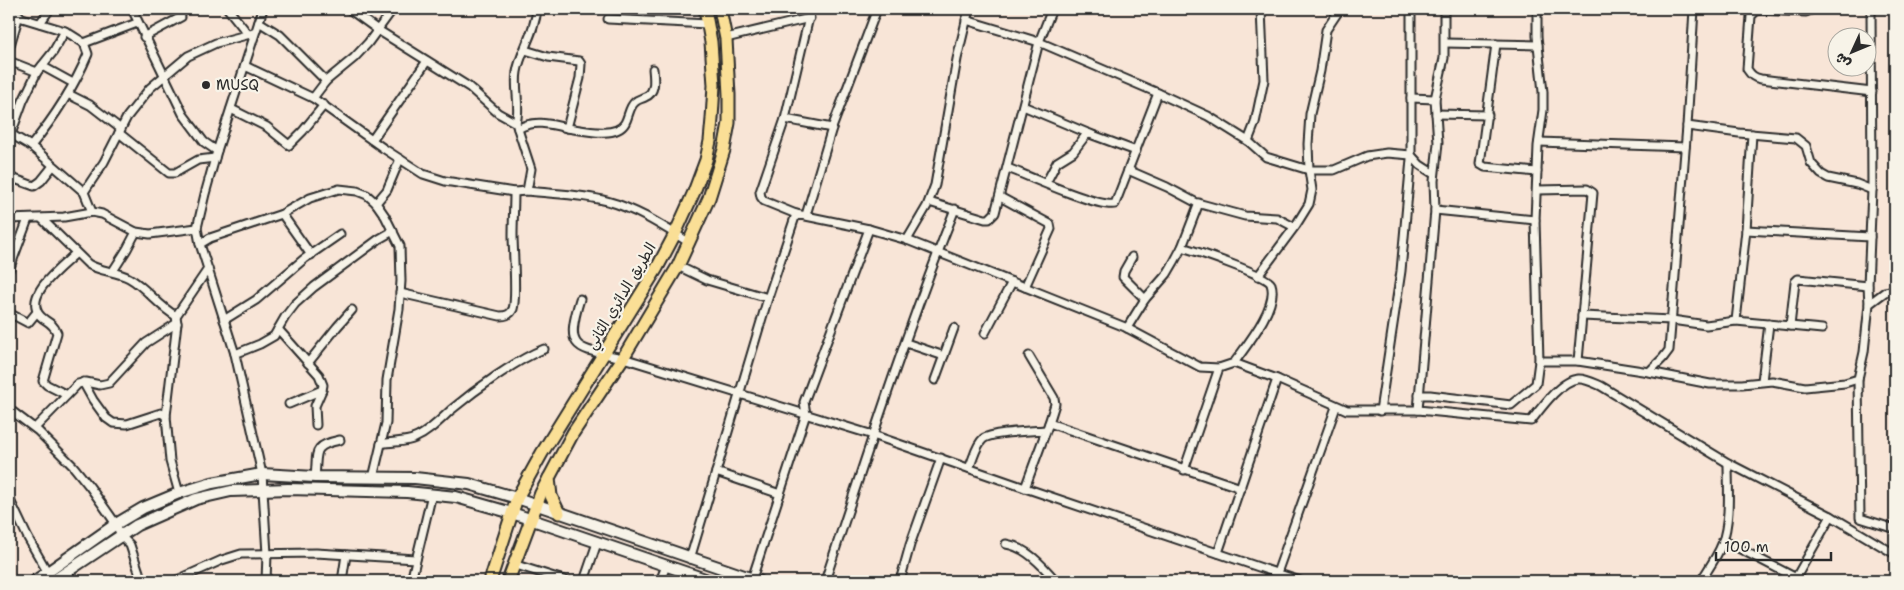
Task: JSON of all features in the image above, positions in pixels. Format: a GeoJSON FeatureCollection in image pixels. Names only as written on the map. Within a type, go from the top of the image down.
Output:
{"type":"FeatureCollection","features":[{"type":"Feature","properties":{"kind":"main road","name":"الطريق الدائري الثاني"},"geometry":{"type":"LineString","coordinates":[[490,581],[518,498],[542,453],[657,268],[676,234],[706,160],[710,141],[714,85],[711,42],[704,9]]}},
{"type":"Feature","properties":{"kind":"main road"},"geometry":{"type":"LineString","coordinates":[[508,581],[535,505],[549,478],[573,433],[623,358],[678,266],[709,198],[726,141],[730,95],[726,38],[720,9]]}},
{"type":"Feature","properties":{"kind":"main road"},"geometry":{"type":"LineString","coordinates":[[51,577],[116,524],[143,508],[179,493],[212,483],[262,474],[436,479],[469,484],[518,498],[755,580]]}},
{"type":"Feature","properties":{"kind":"main road"},"geometry":{"type":"LineString","coordinates":[[549,478],[551,496],[559,513]]}},
{"type":"Feature","properties":{"kind":"main road"},"geometry":{"type":"LineString","coordinates":[[35,581],[51,577],[137,525],[196,500],[231,491],[262,489],[432,494],[456,497],[512,513],[711,581]]}},
{"type":"Feature","properties":{"kind":"street"},"geometry":{"type":"LineString","coordinates":[[40,22],[50,9]]}},
{"type":"Feature","properties":{"kind":"street"},"geometry":{"type":"LineString","coordinates":[[132,9],[180,110],[196,133],[216,154]]}},
{"type":"Feature","properties":{"kind":"street"},"geometry":{"type":"LineString","coordinates":[[144,37],[181,17],[179,9]]}},
{"type":"Feature","properties":{"kind":"street"},"geometry":{"type":"LineString","coordinates":[[228,9],[251,34]]}},
{"type":"Feature","properties":{"kind":"street"},"geometry":{"type":"LineString","coordinates":[[263,9],[259,22],[251,34],[245,66],[216,154],[197,228],[200,244],[235,354],[262,474],[267,554],[266,581]]}},
{"type":"Feature","properties":{"kind":"street"},"geometry":{"type":"LineString","coordinates":[[349,9],[378,30],[469,87],[498,113],[517,126],[549,123],[567,128],[608,132],[620,129],[627,120],[632,105],[652,92],[654,82],[653,69]]}},
{"type":"Feature","properties":{"kind":"street"},"geometry":{"type":"LineString","coordinates":[[313,98],[326,81],[354,58],[368,43],[392,9]]}},
{"type":"Feature","properties":{"kind":"street"},"geometry":{"type":"LineString","coordinates":[[527,192],[531,170],[517,126],[517,71],[533,27],[537,9]]}},
{"type":"Feature","properties":{"kind":"street"},"geometry":{"type":"LineString","coordinates":[[811,9],[785,119],[760,192],[764,201],[796,214],[869,229],[907,240],[1127,328],[1200,367],[1219,368],[1234,363],[1270,307],[1272,285],[1258,276],[1182,247]]}},
{"type":"Feature","properties":{"kind":"street"},"geometry":{"type":"LineString","coordinates":[[806,216],[832,128],[877,9]]}},
{"type":"Feature","properties":{"kind":"street"},"geometry":{"type":"LineString","coordinates":[[907,240],[929,202],[935,185],[957,59],[969,9]]}},
{"type":"Feature","properties":{"kind":"street"},"geometry":{"type":"LineString","coordinates":[[929,202],[989,219],[995,213],[1039,42],[1052,9]]}},
{"type":"Feature","properties":{"kind":"street"},"geometry":{"type":"LineString","coordinates":[[1248,142],[1255,123],[1264,80],[1261,9]]}},
{"type":"Feature","properties":{"kind":"street"},"geometry":{"type":"LineString","coordinates":[[1258,276],[1309,204],[1312,190],[1308,144],[1310,114],[1326,30],[1340,9]]}},
{"type":"Feature","properties":{"kind":"street"},"geometry":{"type":"LineString","coordinates":[[1380,411],[1401,271],[1411,155],[1411,9]]}},
{"type":"Feature","properties":{"kind":"street"},"geometry":{"type":"LineString","coordinates":[[1418,410],[1435,210],[1434,174],[1438,143],[1435,99],[1444,58],[1444,9]]}},
{"type":"Feature","properties":{"kind":"street"},"geometry":{"type":"LineString","coordinates":[[1419,395],[1511,405],[1536,384],[1539,361],[1535,220],[1539,142],[1543,110],[1538,45],[1537,16],[1539,9]]}},
{"type":"Feature","properties":{"kind":"street"},"geometry":{"type":"LineString","coordinates":[[1649,372],[1669,350],[1687,126],[1694,9]]}},
{"type":"Feature","properties":{"kind":"street"},"geometry":{"type":"LineString","coordinates":[[1813,9],[1806,12],[1760,10],[1751,16],[1747,68],[1751,75],[1761,79],[1872,92]]}},
{"type":"Feature","properties":{"kind":"street"},"geometry":{"type":"LineString","coordinates":[[1871,9],[1872,190],[1869,304],[1864,352],[1858,379],[1860,518],[1895,529]]}},
{"type":"Feature","properties":{"kind":"street"},"geometry":{"type":"LineString","coordinates":[[9,14],[66,31],[84,43],[88,54],[68,94],[31,146]]}},
{"type":"Feature","properties":{"kind":"street"},"geometry":{"type":"LineString","coordinates":[[9,49],[19,16]]}},
{"type":"Feature","properties":{"kind":"street"},"geometry":{"type":"LineString","coordinates":[[726,38],[810,18]]}},
{"type":"Feature","properties":{"kind":"street"},"geometry":{"type":"LineString","coordinates":[[608,19],[708,24]]}},
{"type":"Feature","properties":{"kind":"street"},"geometry":{"type":"LineString","coordinates":[[966,20],[1039,42],[1158,93],[1208,116],[1248,142],[1266,157],[1309,170],[1334,170],[1377,153],[1411,155],[1420,165],[1434,174]]}},
{"type":"Feature","properties":{"kind":"street"},"geometry":{"type":"LineString","coordinates":[[259,22],[280,35],[326,81]]}},
{"type":"Feature","properties":{"kind":"street"},"geometry":{"type":"LineString","coordinates":[[84,43],[138,23]]}},
{"type":"Feature","properties":{"kind":"street"},"geometry":{"type":"LineString","coordinates":[[66,31],[53,52],[36,72],[22,101],[10,133],[31,146],[84,192],[92,212]]}},
{"type":"Feature","properties":{"kind":"street"},"geometry":{"type":"LineString","coordinates":[[84,192],[104,162],[138,102],[163,76],[188,56],[216,43],[251,34]]}},
{"type":"Feature","properties":{"kind":"street"},"geometry":{"type":"LineString","coordinates":[[1445,43],[1538,45]]}},
{"type":"Feature","properties":{"kind":"street"},"geometry":{"type":"LineString","coordinates":[[1496,44],[1481,166],[1537,172]]}},
{"type":"Feature","properties":{"kind":"street"},"geometry":{"type":"LineString","coordinates":[[525,50],[581,64],[580,78],[567,128]]}},
{"type":"Feature","properties":{"kind":"street"},"geometry":{"type":"LineString","coordinates":[[9,61],[36,72]]}},
{"type":"Feature","properties":{"kind":"street"},"geometry":{"type":"LineString","coordinates":[[372,140],[428,61]]}},
{"type":"Feature","properties":{"kind":"street"},"geometry":{"type":"LineString","coordinates":[[42,66],[73,83]]}},
{"type":"Feature","properties":{"kind":"street"},"geometry":{"type":"LineString","coordinates":[[245,66],[313,98],[423,174],[440,180],[514,192],[565,194],[607,201],[632,210],[690,243]]}},
{"type":"Feature","properties":{"kind":"street"},"geometry":{"type":"LineString","coordinates":[[1008,168],[1093,202],[1112,205],[1117,201],[1158,93]]}},
{"type":"Feature","properties":{"kind":"street"},"geometry":{"type":"LineString","coordinates":[[68,94],[90,105],[169,173],[175,173],[198,160],[216,154]]}},
{"type":"Feature","properties":{"kind":"street"},"geometry":{"type":"LineString","coordinates":[[1411,98],[1435,99]]}},
{"type":"Feature","properties":{"kind":"street"},"geometry":{"type":"LineString","coordinates":[[231,108],[267,127],[289,145],[324,105]]}},
{"type":"Feature","properties":{"kind":"street"},"geometry":{"type":"LineString","coordinates":[[1023,106],[1136,151]]}},
{"type":"Feature","properties":{"kind":"street"},"geometry":{"type":"LineString","coordinates":[[1436,114],[1488,115]]}},
{"type":"Feature","properties":{"kind":"street"},"geometry":{"type":"LineString","coordinates":[[785,119],[832,128]]}},
{"type":"Feature","properties":{"kind":"street"},"geometry":{"type":"LineString","coordinates":[[1687,126],[1796,138],[1806,146],[1810,163],[1820,174],[1872,190]]}},
{"type":"Feature","properties":{"kind":"street"},"geometry":{"type":"LineString","coordinates":[[1046,183],[1057,162],[1073,152],[1083,137],[1090,134]]}},
{"type":"Feature","properties":{"kind":"street"},"geometry":{"type":"LineString","coordinates":[[1736,321],[1746,230],[1752,134]]}},
{"type":"Feature","properties":{"kind":"street"},"geometry":{"type":"LineString","coordinates":[[1539,142],[1685,147]]}},
{"type":"Feature","properties":{"kind":"street"},"geometry":{"type":"LineString","coordinates":[[376,203],[387,190],[400,159]]}},
{"type":"Feature","properties":{"kind":"street"},"geometry":{"type":"LineString","coordinates":[[9,177],[34,186],[53,166]]}},
{"type":"Feature","properties":{"kind":"street"},"geometry":{"type":"LineString","coordinates":[[1128,170],[1167,187],[1199,204],[1245,216],[1277,218],[1294,227]]}},
{"type":"Feature","properties":{"kind":"street"},"geometry":{"type":"LineString","coordinates":[[200,244],[210,238],[282,214],[310,198],[339,189],[362,193],[376,203],[393,231],[400,246],[401,255],[399,309],[387,380],[386,423],[374,478]]}},
{"type":"Feature","properties":{"kind":"street"},"geometry":{"type":"LineString","coordinates":[[1536,190],[1587,189],[1593,193],[1578,361]]}},
{"type":"Feature","properties":{"kind":"street"},"geometry":{"type":"LineString","coordinates":[[400,293],[506,316],[514,307],[515,295],[514,192]]}},
{"type":"Feature","properties":{"kind":"street"},"geometry":{"type":"LineString","coordinates":[[1000,197],[1050,224],[1051,229],[1025,287]]}},
{"type":"Feature","properties":{"kind":"street"},"geometry":{"type":"LineString","coordinates":[[1127,328],[1146,299],[1167,274],[1182,247],[1199,204]]}},
{"type":"Feature","properties":{"kind":"street"},"geometry":{"type":"LineString","coordinates":[[825,581],[873,434],[955,209]]}},
{"type":"Feature","properties":{"kind":"street"},"geometry":{"type":"LineString","coordinates":[[1435,210],[1535,220]]}},
{"type":"Feature","properties":{"kind":"street"},"geometry":{"type":"LineString","coordinates":[[9,219],[42,219],[92,212],[102,214],[136,232],[150,234],[197,228]]}},
{"type":"Feature","properties":{"kind":"street"},"geometry":{"type":"LineString","coordinates":[[282,214],[312,255]]}},
{"type":"Feature","properties":{"kind":"street"},"geometry":{"type":"LineString","coordinates":[[690,559],[768,298],[796,214]]}},
{"type":"Feature","properties":{"kind":"street"},"geometry":{"type":"LineString","coordinates":[[9,270],[28,219]]}},
{"type":"Feature","properties":{"kind":"street"},"geometry":{"type":"LineString","coordinates":[[42,219],[94,268],[113,271],[130,279],[177,320]]}},
{"type":"Feature","properties":{"kind":"street"},"geometry":{"type":"LineString","coordinates":[[755,580],[806,414],[804,402],[869,229]]}},
{"type":"Feature","properties":{"kind":"street"},"geometry":{"type":"LineString","coordinates":[[1746,230],[1870,237]]}},
{"type":"Feature","properties":{"kind":"street"},"geometry":{"type":"LineString","coordinates":[[235,354],[274,336],[295,304],[314,286],[378,239],[393,231]]}},
{"type":"Feature","properties":{"kind":"street"},"geometry":{"type":"LineString","coordinates":[[113,271],[136,232]]}},
{"type":"Feature","properties":{"kind":"street"},"geometry":{"type":"LineString","coordinates":[[224,320],[256,300],[296,265],[340,234]]}},
{"type":"Feature","properties":{"kind":"street"},"geometry":{"type":"LineString","coordinates":[[67,395],[43,381],[56,333],[50,321],[41,317],[37,312],[37,294],[41,287],[76,253]]}},
{"type":"Feature","properties":{"kind":"street"},"geometry":{"type":"LineString","coordinates":[[1132,257],[1124,271],[1123,277],[1146,299]]}},
{"type":"Feature","properties":{"kind":"street"},"geometry":{"type":"LineString","coordinates":[[678,266],[707,280],[768,298]]}},
{"type":"Feature","properties":{"kind":"street"},"geometry":{"type":"LineString","coordinates":[[35,428],[78,384],[83,382],[100,385],[109,383],[146,343],[177,320],[208,269]]}},
{"type":"Feature","properties":{"kind":"street"},"geometry":{"type":"LineString","coordinates":[[1790,326],[1795,282],[1798,279],[1868,286]]}},
{"type":"Feature","properties":{"kind":"street"},"geometry":{"type":"LineString","coordinates":[[984,333],[1012,282]]}},
{"type":"Feature","properties":{"kind":"street"},"geometry":{"type":"LineString","coordinates":[[1869,304],[1885,292],[1895,290]]}},
{"type":"Feature","properties":{"kind":"street"},"geometry":{"type":"LineString","coordinates":[[580,299],[572,334],[574,341],[583,348],[623,358],[873,434],[1300,581]]}},
{"type":"Feature","properties":{"kind":"street"},"geometry":{"type":"LineString","coordinates":[[308,363],[352,310]]}},
{"type":"Feature","properties":{"kind":"street"},"geometry":{"type":"LineString","coordinates":[[9,314],[28,323],[37,312]]}},
{"type":"Feature","properties":{"kind":"street"},"geometry":{"type":"LineString","coordinates":[[1582,316],[1672,320],[1706,325],[1736,321],[1822,329]]}},
{"type":"Feature","properties":{"kind":"street"},"geometry":{"type":"LineString","coordinates":[[177,320],[166,416],[170,460],[179,493]]}},
{"type":"Feature","properties":{"kind":"street"},"geometry":{"type":"LineString","coordinates":[[1762,381],[1769,324]]}},
{"type":"Feature","properties":{"kind":"street"},"geometry":{"type":"LineString","coordinates":[[935,380],[954,328]]}},
{"type":"Feature","properties":{"kind":"street"},"geometry":{"type":"LineString","coordinates":[[278,330],[322,380],[322,390],[315,406],[316,426]]}},
{"type":"Feature","properties":{"kind":"street"},"geometry":{"type":"LineString","coordinates":[[906,343],[944,356]]}},
{"type":"Feature","properties":{"kind":"street"},"geometry":{"type":"LineString","coordinates":[[382,444],[416,438],[480,388],[532,354],[544,349]]}},
{"type":"Feature","properties":{"kind":"street"},"geometry":{"type":"LineString","coordinates":[[1026,488],[1055,404],[1054,398],[1029,356]]}},
{"type":"Feature","properties":{"kind":"street"},"geometry":{"type":"LineString","coordinates":[[1539,361],[1578,361],[1710,384],[1742,384],[1762,381],[1805,387],[1845,383],[1858,379]]}},
{"type":"Feature","properties":{"kind":"street"},"geometry":{"type":"LineString","coordinates":[[1234,363],[1347,410],[1418,410],[1531,421],[1546,402],[1566,383],[1581,378],[1601,386],[1728,463],[1831,516],[1895,554]]}},
{"type":"Feature","properties":{"kind":"street"},"geometry":{"type":"LineString","coordinates":[[1184,470],[1198,424],[1219,368]]}},
{"type":"Feature","properties":{"kind":"street"},"geometry":{"type":"LineString","coordinates":[[1218,553],[1277,380]]}},
{"type":"Feature","properties":{"kind":"street"},"geometry":{"type":"LineString","coordinates":[[83,382],[106,418],[113,423],[127,424],[161,413],[166,416]]}},
{"type":"Feature","properties":{"kind":"street"},"geometry":{"type":"LineString","coordinates":[[289,404],[322,390]]}},
{"type":"Feature","properties":{"kind":"street"},"geometry":{"type":"LineString","coordinates":[[1277,573],[1336,407]]}},
{"type":"Feature","properties":{"kind":"street"},"geometry":{"type":"LineString","coordinates":[[10,412],[35,428],[73,466],[116,524],[121,536],[130,545],[142,581]]}},
{"type":"Feature","properties":{"kind":"street"},"geometry":{"type":"LineString","coordinates":[[969,468],[980,441],[985,437],[1047,426],[1240,488]]}},
{"type":"Feature","properties":{"kind":"street"},"geometry":{"type":"LineString","coordinates":[[315,477],[318,449],[322,444],[340,440]]}},
{"type":"Feature","properties":{"kind":"street"},"geometry":{"type":"LineString","coordinates":[[900,581],[910,545],[941,458]]}},
{"type":"Feature","properties":{"kind":"street"},"geometry":{"type":"LineString","coordinates":[[1700,581],[1723,540],[1728,506],[1728,463]]}},
{"type":"Feature","properties":{"kind":"street"},"geometry":{"type":"LineString","coordinates":[[716,472],[780,494]]}},
{"type":"Feature","properties":{"kind":"street"},"geometry":{"type":"LineString","coordinates":[[412,581],[432,494]]}},
{"type":"Feature","properties":{"kind":"street"},"geometry":{"type":"LineString","coordinates":[[9,498],[28,538],[51,577]]}},
{"type":"Feature","properties":{"kind":"street"},"geometry":{"type":"LineString","coordinates":[[1723,540],[1797,580],[1831,516]]}},
{"type":"Feature","properties":{"kind":"street"},"geometry":{"type":"LineString","coordinates":[[584,581],[597,543]]}},
{"type":"Feature","properties":{"kind":"street"},"geometry":{"type":"LineString","coordinates":[[1006,544],[1023,550],[1046,569],[1056,581]]}},
{"type":"Feature","properties":{"kind":"street"},"geometry":{"type":"LineString","coordinates":[[175,581],[240,554],[416,558]]}},
{"type":"Feature","properties":{"kind":"street"},"geometry":{"type":"LineString","coordinates":[[342,581],[346,555]]}},
{"type":"Feature","properties":{"kind":"street"},"geometry":{"type":"LineString","coordinates":[[513,564],[567,581]]}},
{"type":"Feature","properties":{"kind":"street"},"geometry":{"type":"LineString","coordinates":[[660,581],[666,566]]}},
{"type":"Feature","properties":{"kind":"place","name":"MUSQ"},"geometry":{"type":"Point","coordinates":[206,85]}}]}
